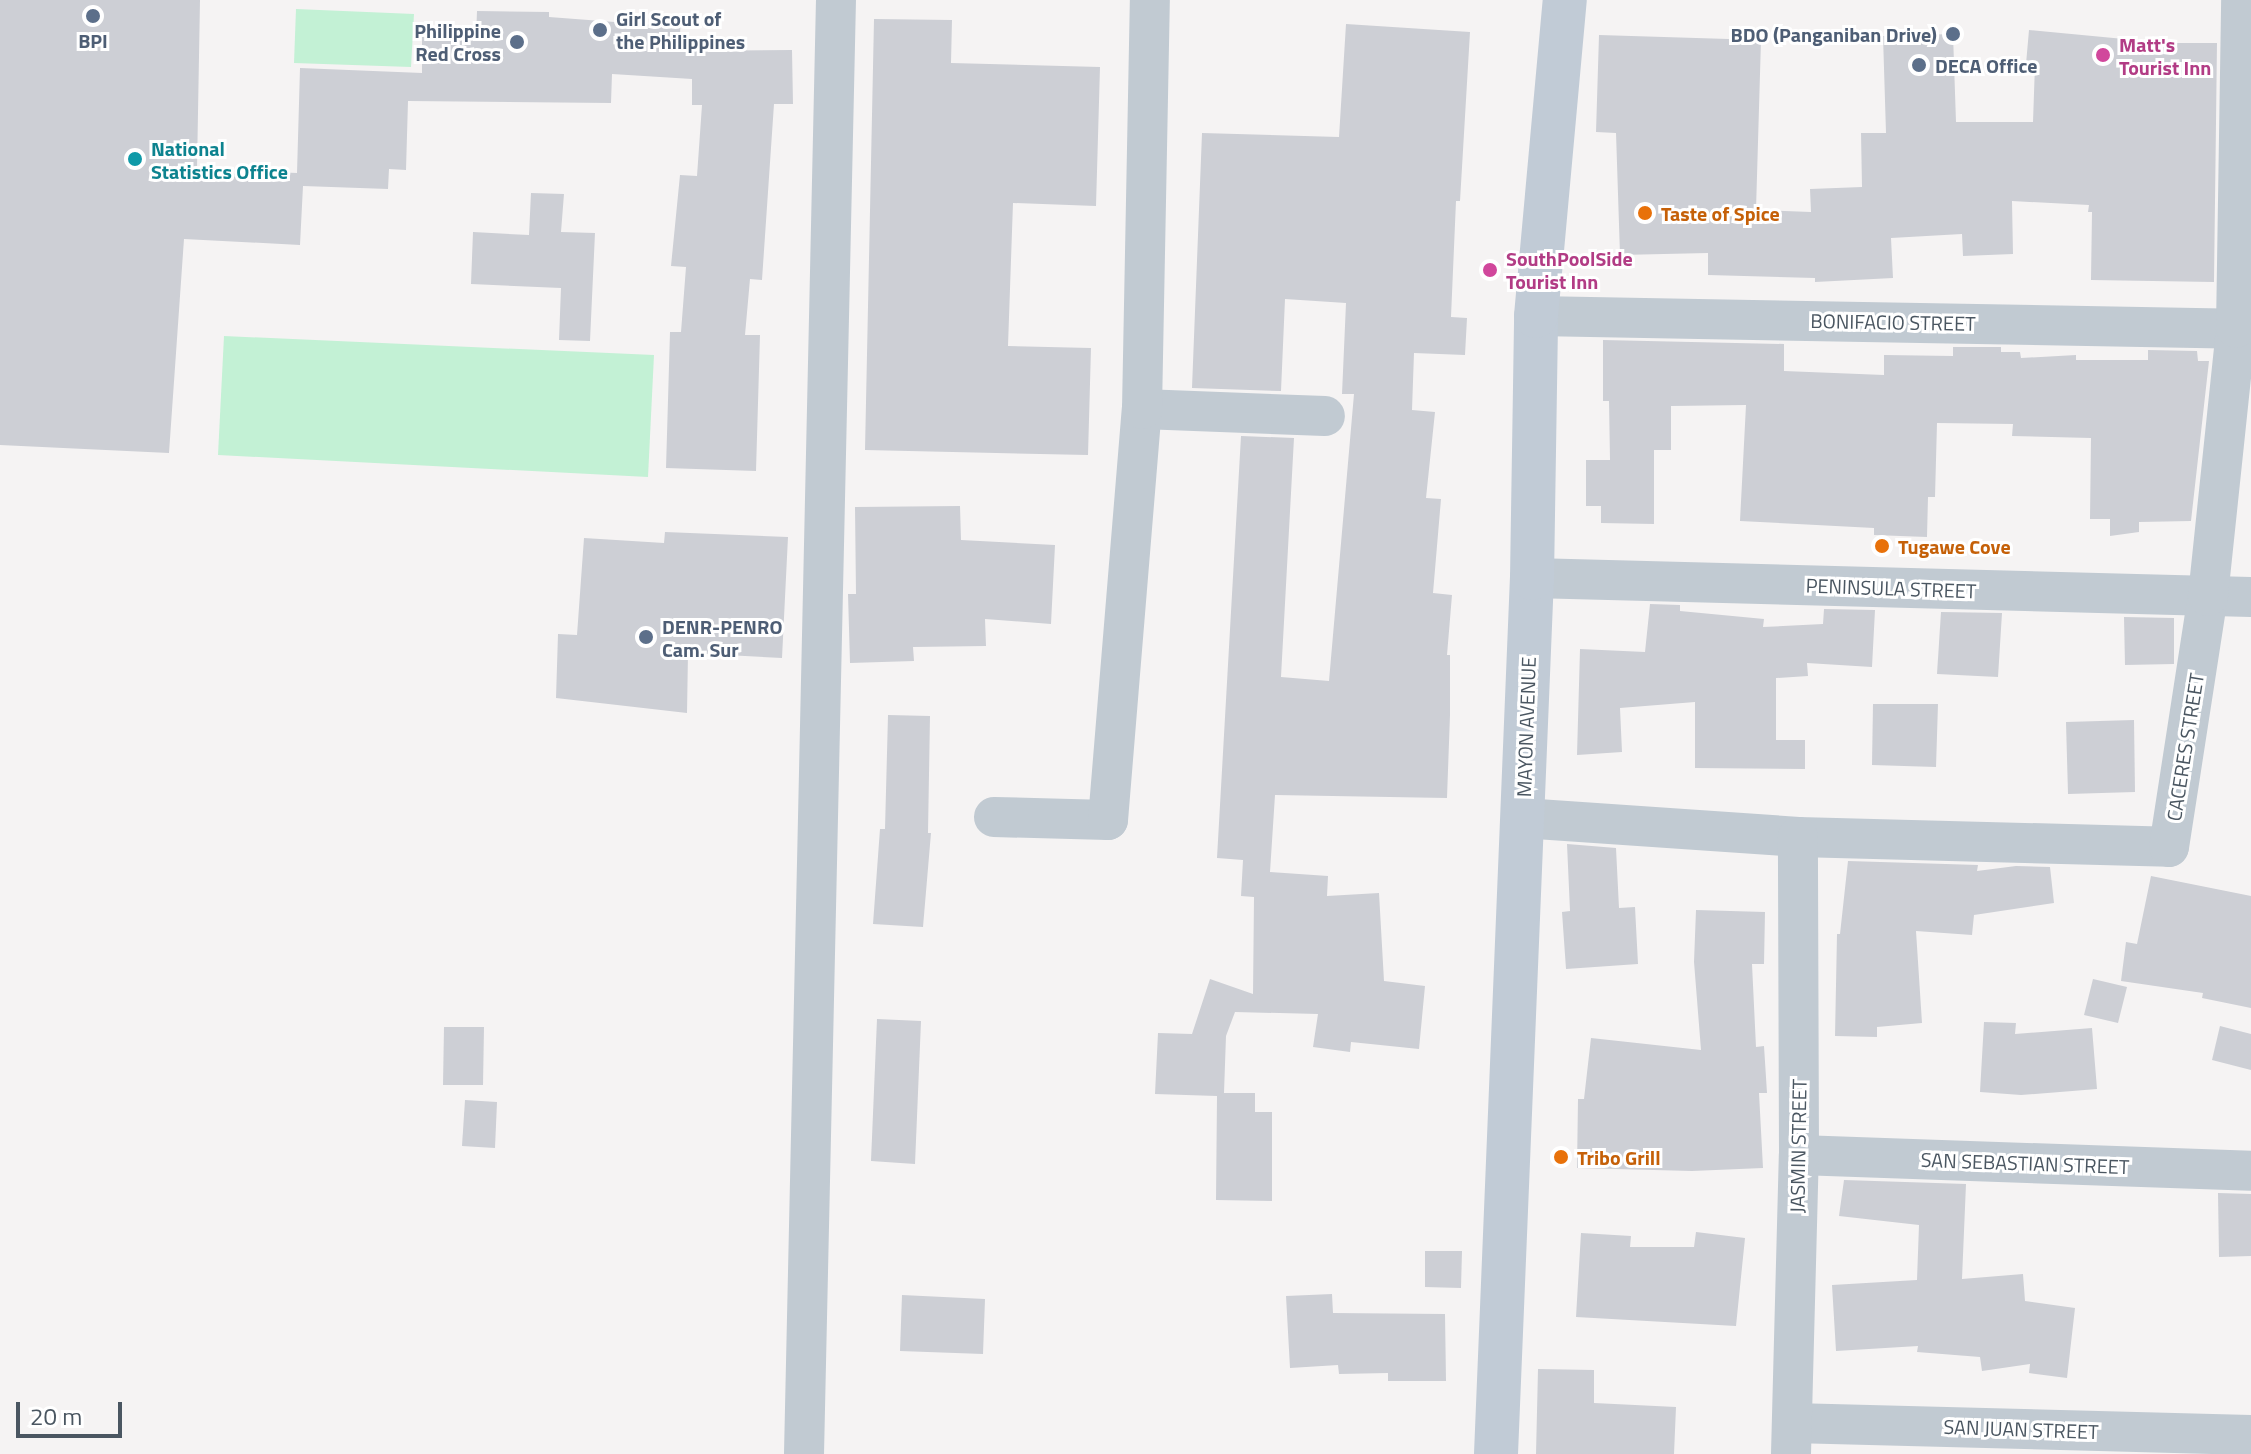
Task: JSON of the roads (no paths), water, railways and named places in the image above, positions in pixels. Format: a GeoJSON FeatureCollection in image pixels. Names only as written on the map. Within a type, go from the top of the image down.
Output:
{"type":"FeatureCollection","features":[{"type":"Feature","properties":{"kind":"street"},"geometry":{"type":"LineString","coordinates":[[804,1454],[836,0]]}},
{"type":"Feature","properties":{"kind":"street"},"geometry":{"type":"LineString","coordinates":[[994,817],[1108,820],[1142,409],[1150,0]]}},
{"type":"Feature","properties":{"kind":"street","name":"MAYON AVENUE"},"geometry":{"type":"LineString","coordinates":[[1496,1454],[1532,578],[1536,316],[1565,0]]}},
{"type":"Feature","properties":{"kind":"street","name":"CACERES STREET"},"geometry":{"type":"LineString","coordinates":[[1522,818],[1798,837],[2169,847],[2208,596],[2243,328],[2241,0]]}},
{"type":"Feature","properties":{"kind":"street","name":"BONIFACIO STREET"},"geometry":{"type":"LineString","coordinates":[[1536,316],[2243,328]]}},
{"type":"Feature","properties":{"kind":"street"},"geometry":{"type":"LineString","coordinates":[[1142,409],[1325,416]]}},
{"type":"Feature","properties":{"kind":"street","name":"PENINSULA STREET"},"geometry":{"type":"LineString","coordinates":[[1532,578],[2251,597]]}},
{"type":"Feature","properties":{"kind":"street","name":"JASMIN STREET"},"geometry":{"type":"LineString","coordinates":[[1791,1438],[1799,1155],[1798,837]]}},
{"type":"Feature","properties":{"kind":"street","name":"SAN SEBASTIAN STREET"},"geometry":{"type":"LineString","coordinates":[[1799,1155],[2251,1171]]}},
{"type":"Feature","properties":{"kind":"street","name":"SAN JUAN STREET"},"geometry":{"type":"LineString","coordinates":[[1791,1438],[2251,1435]]}},
{"type":"Feature","properties":{"kind":"place","name":"BPI"},"geometry":{"type":"Point","coordinates":[93,16]}},
{"type":"Feature","properties":{"kind":"place","name":"Girl Scout of the Philippines"},"geometry":{"type":"Point","coordinates":[600,30]}},
{"type":"Feature","properties":{"kind":"place","name":"BDO (Panganiban Drive)"},"geometry":{"type":"Point","coordinates":[1953,34]}},
{"type":"Feature","properties":{"kind":"place","name":"Philippine Red Cross"},"geometry":{"type":"Point","coordinates":[517,42]}},
{"type":"Feature","properties":{"kind":"place","name":"Matt's Tourist Inn"},"geometry":{"type":"Point","coordinates":[2103,55]}},
{"type":"Feature","properties":{"kind":"place","name":"DECA Office"},"geometry":{"type":"Point","coordinates":[1919,65]}},
{"type":"Feature","properties":{"kind":"place","name":"National Statistics Office"},"geometry":{"type":"Point","coordinates":[135,159]}},
{"type":"Feature","properties":{"kind":"place","name":"Taste of Spice"},"geometry":{"type":"Point","coordinates":[1645,213]}},
{"type":"Feature","properties":{"kind":"place","name":"SouthPoolSide Tourist Inn"},"geometry":{"type":"Point","coordinates":[1490,270]}},
{"type":"Feature","properties":{"kind":"place","name":"Tugawe Cove"},"geometry":{"type":"Point","coordinates":[1882,546]}},
{"type":"Feature","properties":{"kind":"place","name":"DENR-PENRO Cam. Sur"},"geometry":{"type":"Point","coordinates":[646,637]}},
{"type":"Feature","properties":{"kind":"place","name":"Tribo Grill"},"geometry":{"type":"Point","coordinates":[1561,1157]}}]}
